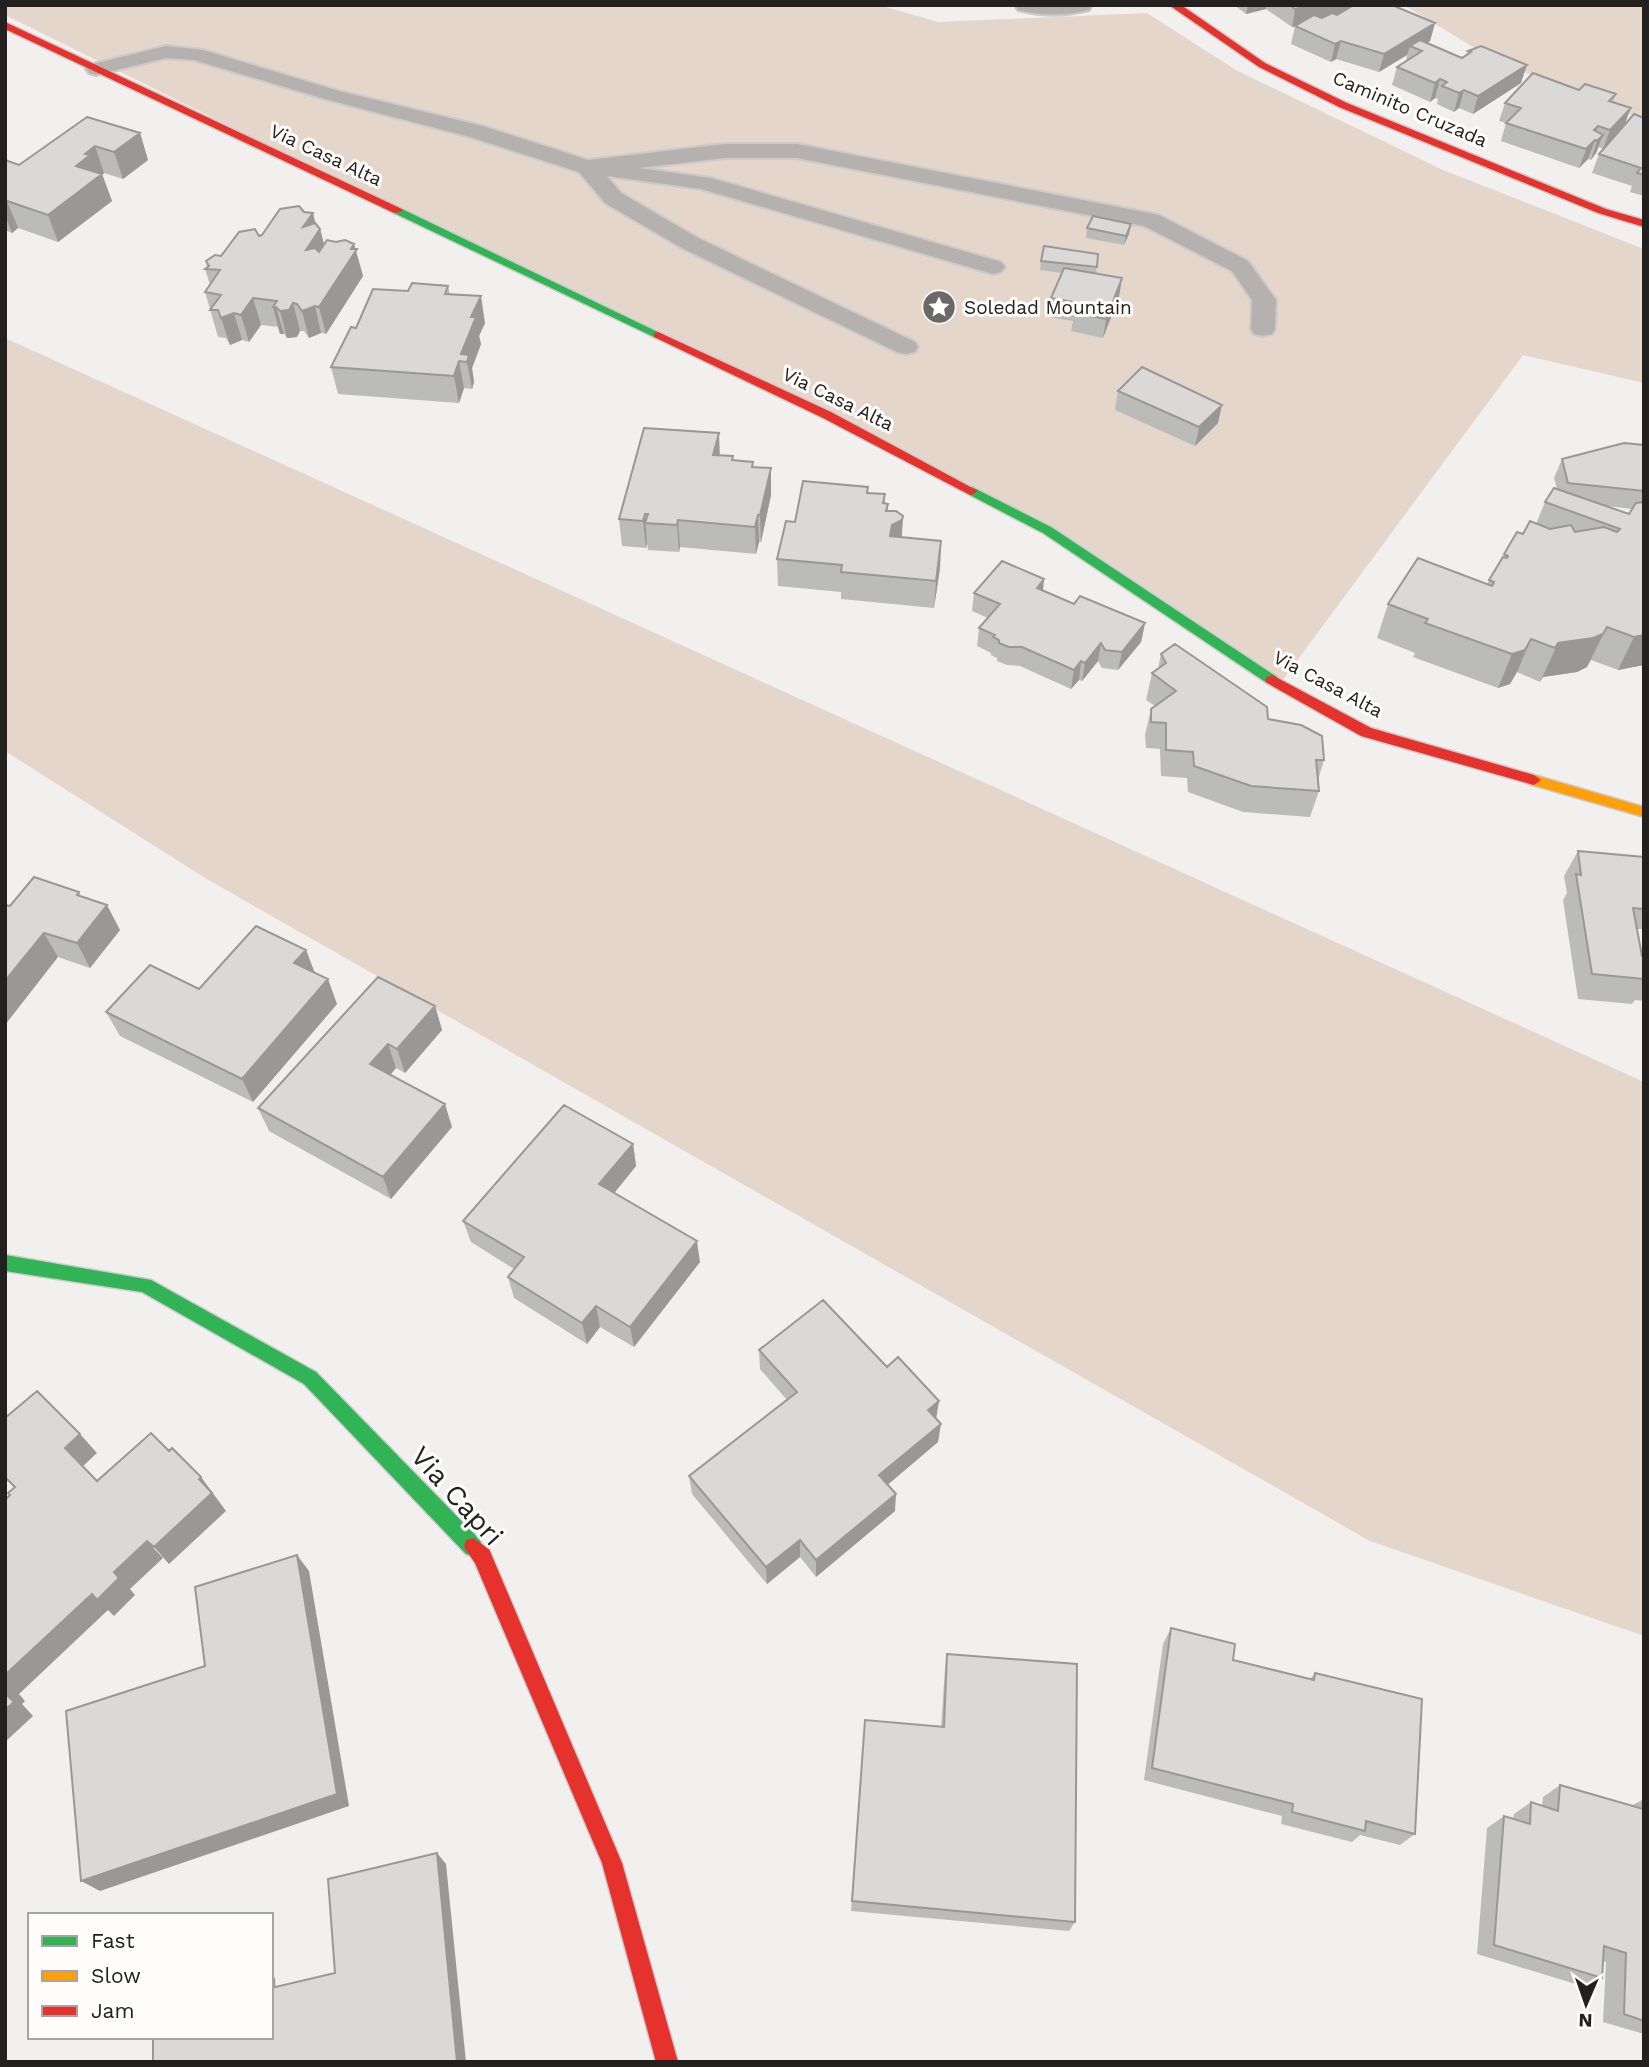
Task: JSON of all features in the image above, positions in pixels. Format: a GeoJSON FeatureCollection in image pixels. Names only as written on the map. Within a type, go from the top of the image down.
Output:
{"type":"FeatureCollection","features":[{"type":"Feature","properties":{"kind":"street"},"geometry":{"type":"LineString","coordinates":[[1026,5],[1058,8],[1081,5]]}},
{"type":"Feature","properties":{"kind":"street","name":"Caminito Cruzada"},"geometry":{"type":"LineString","coordinates":[[1174,5],[1262,65],[1343,105],[1602,211],[1644,224]]}},
{"type":"Feature","properties":{"kind":"street","name":"Via Casa Alta"},"geometry":{"type":"LineString","coordinates":[[5,25],[827,415],[1047,530],[1279,685],[1366,732],[1644,812]]}},
{"type":"Feature","properties":{"kind":"street","name":"Via Capri"},"geometry":{"type":"LineString","coordinates":[[5,1263],[145,1285],[310,1378],[482,1556],[612,1863],[667,2062]]}},
{"type":"Feature","properties":{"kind":"lane"},"geometry":{"type":"LineString","coordinates":[[96,69],[166,52],[196,54],[332,95],[478,132],[587,167],[703,183],[993,267]]}},
{"type":"Feature","properties":{"kind":"lane"},"geometry":{"type":"LineString","coordinates":[[587,167],[725,151],[797,151],[1151,220],[1240,266],[1264,300],[1263,329]]}},
{"type":"Feature","properties":{"kind":"lane"},"geometry":{"type":"LineString","coordinates":[[587,167],[613,198],[690,243],[906,347]]}},
{"type":"Feature","properties":{"kind":"shaded area"},"geometry":{"type":"Polygon","coordinates":[[[5,5],[879,5],[938,22],[1147,13],[1236,70],[1443,170],[1644,249],[1644,383],[1523,355],[1279,685],[1016,514],[5,15],[5,5]]]}},
{"type":"Feature","properties":{"kind":"shaded area"},"geometry":{"type":"Polygon","coordinates":[[[1404,5],[1644,5],[1644,120],[1496,61],[1404,5]]]}},
{"type":"Feature","properties":{"kind":"shaded area"},"geometry":{"type":"Polygon","coordinates":[[[5,338],[1644,1082],[1644,1636],[1370,1541],[205,878],[5,751],[5,338]]]}},
{"type":"Feature","properties":{"kind":"building"},"geometry":{"type":"Polygon","coordinates":[[[1290,5],[1309,5],[1295,9],[1290,5]]]}},
{"type":"Feature","properties":{"kind":"building"},"geometry":{"type":"Polygon","coordinates":[[[1354,5],[1392,5],[1435,23],[1384,54],[1341,41],[1335,44],[1295,26],[1314,15],[1322,18],[1332,13],[1337,15],[1354,5]]]}},
{"type":"Feature","properties":{"kind":"building"},"geometry":{"type":"Polygon","coordinates":[[[1420,40],[1462,58],[1471,52],[1468,51],[1481,46],[1527,65],[1478,96],[1464,90],[1459,93],[1442,86],[1447,82],[1440,79],[1435,83],[1397,67],[1422,51],[1410,46],[1420,40]]]}},
{"type":"Feature","properties":{"kind":"building"},"geometry":{"type":"Polygon","coordinates":[[[1533,73],[1579,90],[1585,84],[1616,94],[1609,101],[1631,108],[1610,130],[1598,126],[1594,130],[1603,135],[1586,149],[1506,123],[1521,108],[1505,103],[1533,73]]]}},
{"type":"Feature","properties":{"kind":"building"},"geometry":{"type":"Polygon","coordinates":[[[1634,114],[1644,118],[1644,175],[1637,173],[1641,168],[1599,154],[1634,114]]]}},
{"type":"Feature","properties":{"kind":"building"},"geometry":{"type":"Polygon","coordinates":[[[87,117],[140,133],[114,152],[95,146],[85,154],[90,155],[76,166],[102,174],[48,215],[7,201],[5,203],[5,160],[19,165],[87,117]]]}},
{"type":"Feature","properties":{"kind":"building"},"geometry":{"type":"Polygon","coordinates":[[[299,206],[304,212],[313,213],[303,227],[315,223],[320,229],[306,250],[315,248],[319,252],[327,240],[345,240],[354,244],[351,249],[357,249],[319,307],[302,311],[293,303],[289,310],[280,311],[273,307],[277,301],[253,298],[241,315],[234,313],[221,318],[218,310],[210,310],[221,295],[205,292],[220,270],[205,269],[209,266],[206,261],[215,255],[221,256],[239,232],[255,229],[259,236],[262,235],[280,209],[299,206]]]}},
{"type":"Feature","properties":{"kind":"building"},"geometry":{"type":"Polygon","coordinates":[[[1093,216],[1131,224],[1126,236],[1087,228],[1093,216]]]}},
{"type":"Feature","properties":{"kind":"building"},"geometry":{"type":"Polygon","coordinates":[[[1044,246],[1098,254],[1097,267],[1041,261],[1044,246]]]}},
{"type":"Feature","properties":{"kind":"building"},"geometry":{"type":"Polygon","coordinates":[[[1064,268],[1122,278],[1106,319],[1074,312],[1079,303],[1051,298],[1064,268]]]}},
{"type":"Feature","properties":{"kind":"building"},"geometry":{"type":"Polygon","coordinates":[[[412,283],[448,286],[445,294],[481,296],[471,317],[476,317],[461,354],[469,355],[467,362],[459,361],[454,376],[331,367],[351,327],[356,328],[373,289],[408,291],[412,283]]]}},
{"type":"Feature","properties":{"kind":"building"},"geometry":{"type":"Polygon","coordinates":[[[1142,367],[1222,405],[1199,427],[1118,391],[1142,367]]]}},
{"type":"Feature","properties":{"kind":"building"},"geometry":{"type":"Polygon","coordinates":[[[644,428],[719,433],[713,455],[733,456],[732,460],[753,462],[752,467],[771,468],[755,527],[678,520],[677,525],[645,523],[648,514],[645,514],[643,521],[619,519],[644,428]]]}},
{"type":"Feature","properties":{"kind":"building"},"geometry":{"type":"Polygon","coordinates":[[[1624,443],[1644,445],[1644,491],[1568,483],[1562,459],[1624,443]]]}},
{"type":"Feature","properties":{"kind":"building"},"geometry":{"type":"Polygon","coordinates":[[[803,481],[868,487],[867,493],[885,494],[883,503],[888,504],[886,511],[896,511],[903,516],[902,520],[892,525],[890,536],[941,541],[936,581],[841,572],[842,565],[777,559],[786,521],[795,522],[803,481]]]}},
{"type":"Feature","properties":{"kind":"building"},"geometry":{"type":"Polygon","coordinates":[[[1554,488],[1629,514],[1636,503],[1644,502],[1644,635],[1634,637],[1607,627],[1603,634],[1558,643],[1555,648],[1531,639],[1525,650],[1512,654],[1425,623],[1428,619],[1388,604],[1418,558],[1492,586],[1494,582],[1489,580],[1503,557],[1507,558],[1504,554],[1517,532],[1523,534],[1530,521],[1550,529],[1571,525],[1575,532],[1604,527],[1617,532],[1620,529],[1545,502],[1554,488]]]}},
{"type":"Feature","properties":{"kind":"building"},"geometry":{"type":"Polygon","coordinates":[[[1002,561],[1044,579],[1037,588],[1074,604],[1080,596],[1145,623],[1122,652],[1105,650],[1101,643],[1085,663],[1081,661],[1074,670],[1022,647],[1009,647],[999,643],[999,640],[993,637],[995,635],[979,628],[1000,604],[974,593],[1002,561]]]}},
{"type":"Feature","properties":{"kind":"building"},"geometry":{"type":"Polygon","coordinates":[[[1175,644],[1267,707],[1268,719],[1301,725],[1322,736],[1324,760],[1316,760],[1319,791],[1251,786],[1194,766],[1193,752],[1166,750],[1166,723],[1151,722],[1151,709],[1176,691],[1152,673],[1166,663],[1161,654],[1175,644]]]}},
{"type":"Feature","properties":{"kind":"building"},"geometry":{"type":"Polygon","coordinates":[[[1578,851],[1644,857],[1644,909],[1633,908],[1644,956],[1644,979],[1592,974],[1576,874],[1581,875],[1578,851]]]}},
{"type":"Feature","properties":{"kind":"building"},"geometry":{"type":"Polygon","coordinates":[[[34,877],[79,892],[77,895],[107,905],[77,943],[44,933],[5,981],[5,905],[10,906],[34,877]]]}},
{"type":"Feature","properties":{"kind":"building"},"geometry":{"type":"Polygon","coordinates":[[[256,926],[306,950],[294,963],[328,979],[242,1079],[106,1012],[150,965],[199,989],[256,926]]]}},
{"type":"Feature","properties":{"kind":"building"},"geometry":{"type":"Polygon","coordinates":[[[378,977],[435,1006],[397,1049],[388,1044],[370,1064],[445,1104],[383,1177],[258,1108],[378,977]]]}},
{"type":"Feature","properties":{"kind":"building"},"geometry":{"type":"Polygon","coordinates":[[[564,1105],[633,1144],[599,1184],[697,1241],[630,1327],[596,1306],[582,1323],[508,1277],[524,1257],[463,1221],[564,1105]]]}},
{"type":"Feature","properties":{"kind":"building"},"geometry":{"type":"Polygon","coordinates":[[[823,1300],[887,1367],[898,1357],[939,1401],[928,1410],[941,1424],[879,1475],[896,1494],[816,1560],[800,1540],[766,1567],[689,1476],[797,1392],[759,1350],[823,1300]]]}},
{"type":"Feature","properties":{"kind":"building"},"geometry":{"type":"Polygon","coordinates":[[[37,1391],[80,1434],[65,1448],[97,1481],[151,1433],[169,1451],[172,1448],[201,1477],[199,1479],[212,1493],[154,1547],[147,1541],[114,1572],[119,1578],[97,1600],[92,1594],[5,1675],[5,1500],[15,1487],[5,1477],[5,1418],[37,1391]]]}},
{"type":"Feature","properties":{"kind":"building"},"geometry":{"type":"Polygon","coordinates":[[[297,1555],[337,1794],[81,1881],[66,1711],[205,1666],[195,1587],[297,1555]]]}},
{"type":"Feature","properties":{"kind":"building"},"geometry":{"type":"Polygon","coordinates":[[[1171,1628],[1235,1644],[1233,1660],[1314,1680],[1315,1673],[1422,1699],[1415,1834],[1366,1821],[1365,1831],[1292,1812],[1293,1804],[1152,1768],[1171,1628]]]}},
{"type":"Feature","properties":{"kind":"building"},"geometry":{"type":"Polygon","coordinates":[[[947,1654],[1077,1664],[1075,1922],[852,1901],[865,1720],[944,1727],[947,1654]]]}},
{"type":"Feature","properties":{"kind":"building"},"geometry":{"type":"Polygon","coordinates":[[[5,1693],[14,1702],[5,1710],[5,1693]]]}},
{"type":"Feature","properties":{"kind":"building"},"geometry":{"type":"Polygon","coordinates":[[[1560,1785],[1643,1809],[1644,1799],[1644,2021],[1624,2014],[1626,1953],[1604,1946],[1602,1978],[1494,1945],[1504,1816],[1530,1824],[1531,1802],[1558,1811],[1560,1785]]]}},
{"type":"Feature","properties":{"kind":"building"},"geometry":{"type":"Polygon","coordinates":[[[437,1853],[457,2062],[153,2062],[153,2039],[273,2039],[273,1988],[335,1973],[328,1879],[437,1853]]]}},
{"type":"Feature","properties":{"kind":"traffic: fast"},"geometry":{"type":"LineString","coordinates":[[398,211],[658,335]]}},
{"type":"Feature","properties":{"kind":"traffic: fast"},"geometry":{"type":"LineString","coordinates":[[972,491],[1047,530],[1272,680]]}},
{"type":"Feature","properties":{"kind":"traffic: fast"},"geometry":{"type":"LineString","coordinates":[[5,1263],[145,1285],[310,1378],[473,1547]]}},
{"type":"Feature","properties":{"kind":"traffic: slow"},"geometry":{"type":"LineString","coordinates":[[1534,780],[1644,812]]}},
{"type":"Feature","properties":{"kind":"traffic: jam"},"geometry":{"type":"LineString","coordinates":[[1174,5],[1262,65],[1343,105],[1602,211],[1644,224]]}},
{"type":"Feature","properties":{"kind":"traffic: jam"},"geometry":{"type":"LineString","coordinates":[[5,25],[398,211]]}},
{"type":"Feature","properties":{"kind":"traffic: jam"},"geometry":{"type":"LineString","coordinates":[[658,335],[827,415],[972,491]]}},
{"type":"Feature","properties":{"kind":"traffic: jam"},"geometry":{"type":"LineString","coordinates":[[1272,680],[1366,732],[1534,780]]}},
{"type":"Feature","properties":{"kind":"traffic: jam"},"geometry":{"type":"LineString","coordinates":[[473,1547],[482,1556],[612,1863],[667,2062]]}},
{"type":"Feature","properties":{"kind":"place","name":"Soledad Mountain"},"geometry":{"type":"Point","coordinates":[939,307]}}]}
